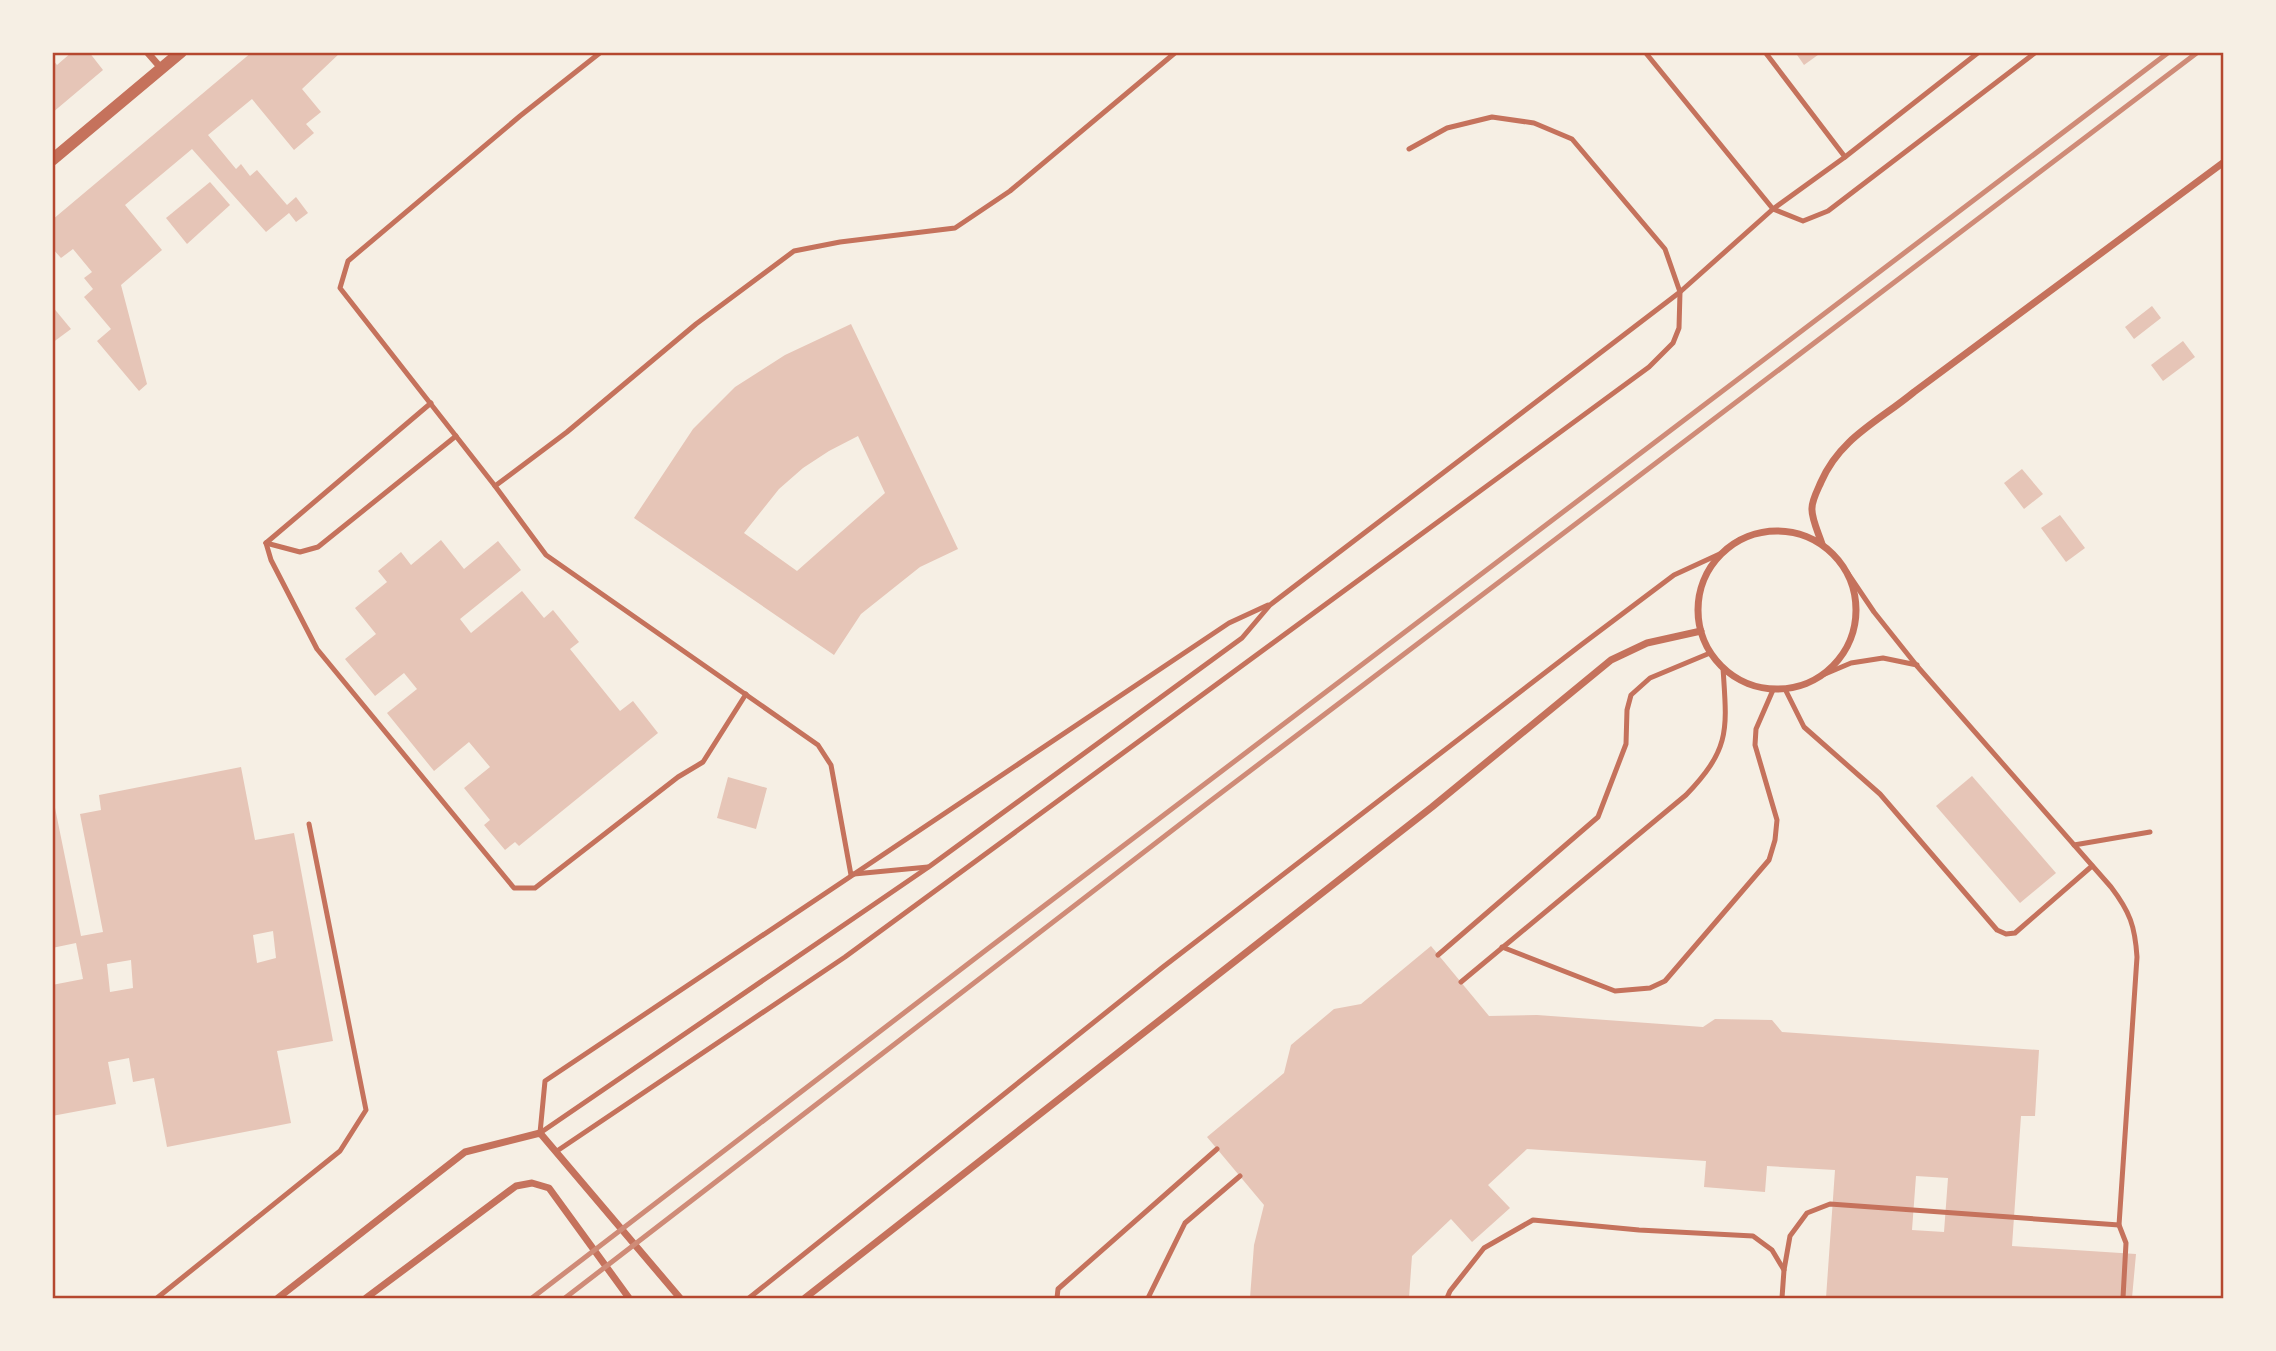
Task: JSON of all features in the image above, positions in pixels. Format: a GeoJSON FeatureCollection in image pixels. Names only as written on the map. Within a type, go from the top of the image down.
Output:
{"type":"FeatureCollection","features":[{"type":"Feature","properties":{"kind":"street"},"geometry":{"type":"LineString","coordinates":[[147,52],[161,68]]}},
{"type":"Feature","properties":{"kind":"street"},"geometry":{"type":"LineString","coordinates":[[52,160],[181,52]]}},
{"type":"Feature","properties":{"kind":"street"},"geometry":{"type":"LineString","coordinates":[[1822,544],[1811,508],[1828,466],[1849,441],[1868,424],[1887,415],[1913,392],[2224,162]]}},
{"type":"Feature","properties":{"kind":"street"},"geometry":{"type":"LineString","coordinates":[[1772,531],[1798,534],[1822,544],[1847,572],[1855,593],[1857,616],[1847,648],[1825,674],[1806,685],[1773,690],[1738,680],[1710,653],[1701,631],[1698,610],[1701,588],[1710,568],[1724,552],[1746,538],[1772,531]]}},
{"type":"Feature","properties":{"kind":"street"},"geometry":{"type":"LineString","coordinates":[[805,1298],[1420,815],[1611,660],[1647,643],[1701,631]]}},
{"type":"Feature","properties":{"kind":"street"},"geometry":{"type":"LineString","coordinates":[[278,1298],[465,1152],[540,1133],[680,1298]]}},
{"type":"Feature","properties":{"kind":"street"},"geometry":{"type":"LineString","coordinates":[[366,1298],[516,1186],[532,1184],[549,1188],[629,1298]]}},
{"type":"Feature","properties":{"kind":"lane"},"geometry":{"type":"LineString","coordinates":[[601,52],[520,116],[348,261],[340,288],[546,555],[818,745],[831,765],[851,875]]}},
{"type":"Feature","properties":{"kind":"lane"},"geometry":{"type":"LineString","coordinates":[[495,486],[578,424],[696,324],[794,251],[841,242],[955,228],[1010,191],[1176,52]]}},
{"type":"Feature","properties":{"kind":"lane"},"geometry":{"type":"LineString","coordinates":[[1645,52],[1773,209],[1803,221],[1828,211],[2036,52]]}},
{"type":"Feature","properties":{"kind":"lane"},"geometry":{"type":"LineString","coordinates":[[1765,52],[1845,157]]}},
{"type":"Feature","properties":{"kind":"lane"},"geometry":{"type":"LineString","coordinates":[[540,1133],[545,1081],[1229,623],[1270,604],[1680,292],[1773,209],[1845,157],[1979,52]]}},
{"type":"Feature","properties":{"kind":"lane"},"geometry":{"type":"LineString","coordinates":[[556,1151],[845,957],[1649,367],[1673,344],[1679,328],[1680,292],[1665,249],[1572,139],[1534,123],[1492,117],[1447,128],[1409,149]]}},
{"type":"Feature","properties":{"kind":"lane"},"geometry":{"type":"LineString","coordinates":[[266,544],[431,403]]}},
{"type":"Feature","properties":{"kind":"lane"},"geometry":{"type":"LineString","coordinates":[[266,544],[300,552],[318,547],[456,436]]}},
{"type":"Feature","properties":{"kind":"lane"},"geometry":{"type":"LineString","coordinates":[[266,544],[271,560],[317,649],[514,888],[536,888],[678,777],[703,761],[746,694]]}},
{"type":"Feature","properties":{"kind":"lane"},"geometry":{"type":"LineString","coordinates":[[749,1298],[1163,967],[1581,645],[1674,575],[1724,552]]}},
{"type":"Feature","properties":{"kind":"lane"},"geometry":{"type":"LineString","coordinates":[[1847,572],[1874,612],[1917,666],[2092,866],[2125,906],[2133,923],[2137,948],[2119,1224],[2126,1243],[2123,1298]]}},
{"type":"Feature","properties":{"kind":"lane"},"geometry":{"type":"LineString","coordinates":[[540,1133],[930,866],[1242,638],[1270,604]]}},
{"type":"Feature","properties":{"kind":"lane"},"geometry":{"type":"LineString","coordinates":[[1438,956],[1598,817],[1626,744],[1627,710],[1631,695],[1650,678],[1710,653]]}},
{"type":"Feature","properties":{"kind":"lane"},"geometry":{"type":"LineString","coordinates":[[1825,674],[1851,663],[1883,659],[1917,666]]}},
{"type":"Feature","properties":{"kind":"lane"},"geometry":{"type":"LineString","coordinates":[[1461,982],[1686,795],[1705,776],[1716,760],[1723,740],[1726,718],[1723,668]]}},
{"type":"Feature","properties":{"kind":"lane"},"geometry":{"type":"LineString","coordinates":[[1785,689],[1804,727],[1880,794],[1997,930],[2006,934],[2015,933],[2092,866]]}},
{"type":"Feature","properties":{"kind":"lane"},"geometry":{"type":"LineString","coordinates":[[1502,947],[1615,991],[1650,988],[1665,981],[1769,860],[1777,820],[1755,746],[1756,729],[1773,690]]}},
{"type":"Feature","properties":{"kind":"lane"},"geometry":{"type":"LineString","coordinates":[[157,1298],[340,1151],[366,1110],[309,824]]}},
{"type":"Feature","properties":{"kind":"lane"},"geometry":{"type":"LineString","coordinates":[[2074,845],[2150,832]]}},
{"type":"Feature","properties":{"kind":"lane"},"geometry":{"type":"LineString","coordinates":[[851,875],[930,866]]}},
{"type":"Feature","properties":{"kind":"lane"},"geometry":{"type":"LineString","coordinates":[[1057,1298],[1058,1289],[1217,1149]]}},
{"type":"Feature","properties":{"kind":"lane"},"geometry":{"type":"LineString","coordinates":[[1148,1298],[1185,1223],[1240,1176]]}},
{"type":"Feature","properties":{"kind":"lane"},"geometry":{"type":"LineString","coordinates":[[1782,1298],[1790,1237],[1807,1213],[1830,1204],[2119,1224]]}},
{"type":"Feature","properties":{"kind":"lane"},"geometry":{"type":"LineString","coordinates":[[1447,1298],[1484,1248],[1533,1220],[1639,1230],[1753,1236],[1772,1250],[1784,1270]]}},
{"type":"Feature","properties":{"kind":"building"},"geometry":{"type":"Polygon","coordinates":[[[72,52],[89,52],[103,70],[52,113],[52,59],[57,65],[72,52]]]}},
{"type":"Feature","properties":{"kind":"building"},"geometry":{"type":"Polygon","coordinates":[[[252,52],[341,52],[302,89],[321,112],[306,124],[314,133],[294,150],[252,99],[208,135],[236,169],[241,164],[250,176],[257,170],[287,205],[296,197],[308,213],[296,222],[289,213],[266,232],[192,149],[125,205],[162,250],[121,285],[147,384],[139,391],[97,341],[111,329],[84,297],[93,289],[84,278],[92,272],[73,249],[61,258],[52,248],[52,220],[252,52]]]}},
{"type":"Feature","properties":{"kind":"building"},"geometry":{"type":"Polygon","coordinates":[[[1795,52],[1822,52],[1804,65],[1795,52]]]}},
{"type":"Feature","properties":{"kind":"building"},"geometry":{"type":"Polygon","coordinates":[[[210,182],[230,205],[187,244],[166,218],[210,182]]]}},
{"type":"Feature","properties":{"kind":"building"},"geometry":{"type":"Polygon","coordinates":[[[52,306],[71,329],[52,343],[52,306]]]}},
{"type":"Feature","properties":{"kind":"building"},"geometry":{"type":"Polygon","coordinates":[[[2152,306],[2161,318],[2134,339],[2125,327],[2152,306]]]}},
{"type":"Feature","properties":{"kind":"building"},"geometry":{"type":"Polygon","coordinates":[[[851,324],[958,549],[920,567],[861,614],[834,655],[634,518],[693,429],[735,387],[785,355],[851,324]],[[858,436],[803,468],[779,489],[744,533],[797,571],[885,493],[858,436]]]}},
{"type":"Feature","properties":{"kind":"building"},"geometry":{"type":"Polygon","coordinates":[[[2183,341],[2195,357],[2163,381],[2151,365],[2183,341]]]}},
{"type":"Feature","properties":{"kind":"building"},"geometry":{"type":"Polygon","coordinates":[[[2022,469],[2043,494],[2024,509],[2004,483],[2022,469]]]}},
{"type":"Feature","properties":{"kind":"building"},"geometry":{"type":"Polygon","coordinates":[[[2060,515],[2085,548],[2066,562],[2041,528],[2060,515]]]}},
{"type":"Feature","properties":{"kind":"building"},"geometry":{"type":"Polygon","coordinates":[[[441,540],[464,569],[498,541],[521,570],[460,619],[471,633],[522,591],[544,618],[553,610],[579,642],[570,649],[620,711],[633,701],[658,733],[519,846],[515,842],[505,850],[484,825],[490,820],[464,788],[490,767],[469,742],[434,771],[387,713],[417,689],[404,673],[375,696],[345,659],[376,634],[355,608],[387,582],[378,571],[401,552],[411,565],[441,540]]]}},
{"type":"Feature","properties":{"kind":"building"},"geometry":{"type":"Polygon","coordinates":[[[241,767],[255,840],[294,833],[333,1041],[277,1051],[291,1123],[167,1147],[154,1078],[133,1082],[129,1058],[108,1062],[116,1104],[52,1116],[52,985],[83,979],[76,943],[52,948],[52,793],[81,936],[103,932],[80,814],[101,810],[99,795],[241,767]],[[273,931],[253,935],[257,963],[276,958],[273,931]],[[131,960],[107,964],[110,992],[133,988],[131,960]]]}},
{"type":"Feature","properties":{"kind":"building"},"geometry":{"type":"Polygon","coordinates":[[[1972,776],[2056,873],[2020,903],[1936,806],[1972,776]]]}},
{"type":"Feature","properties":{"kind":"building"},"geometry":{"type":"Polygon","coordinates":[[[728,777],[767,788],[756,829],[717,818],[728,777]]]}},
{"type":"Feature","properties":{"kind":"building"},"geometry":{"type":"Polygon","coordinates":[[[1431,946],[1489,1016],[1537,1015],[1703,1027],[1715,1019],[1772,1020],[1782,1032],[2039,1050],[2035,1116],[2021,1116],[2012,1246],[2136,1254],[2132,1298],[1826,1298],[1835,1170],[1767,1166],[1765,1192],[1704,1187],[1706,1161],[1527,1149],[1488,1185],[1510,1208],[1472,1242],[1451,1219],[1412,1256],[1409,1298],[1250,1298],[1254,1245],[1264,1205],[1207,1137],[1284,1073],[1291,1045],[1334,1009],[1361,1004],[1431,946]],[[1916,1176],[1912,1230],[1944,1232],[1948,1178],[1916,1176]]]}},
{"type":"Feature","properties":{"kind":"railway"},"geometry":{"type":"LineString","coordinates":[[532,1298],[2169,52]]}},
{"type":"Feature","properties":{"kind":"railway"},"geometry":{"type":"LineString","coordinates":[[565,1298],[1209,802],[2198,52]]}}]}
